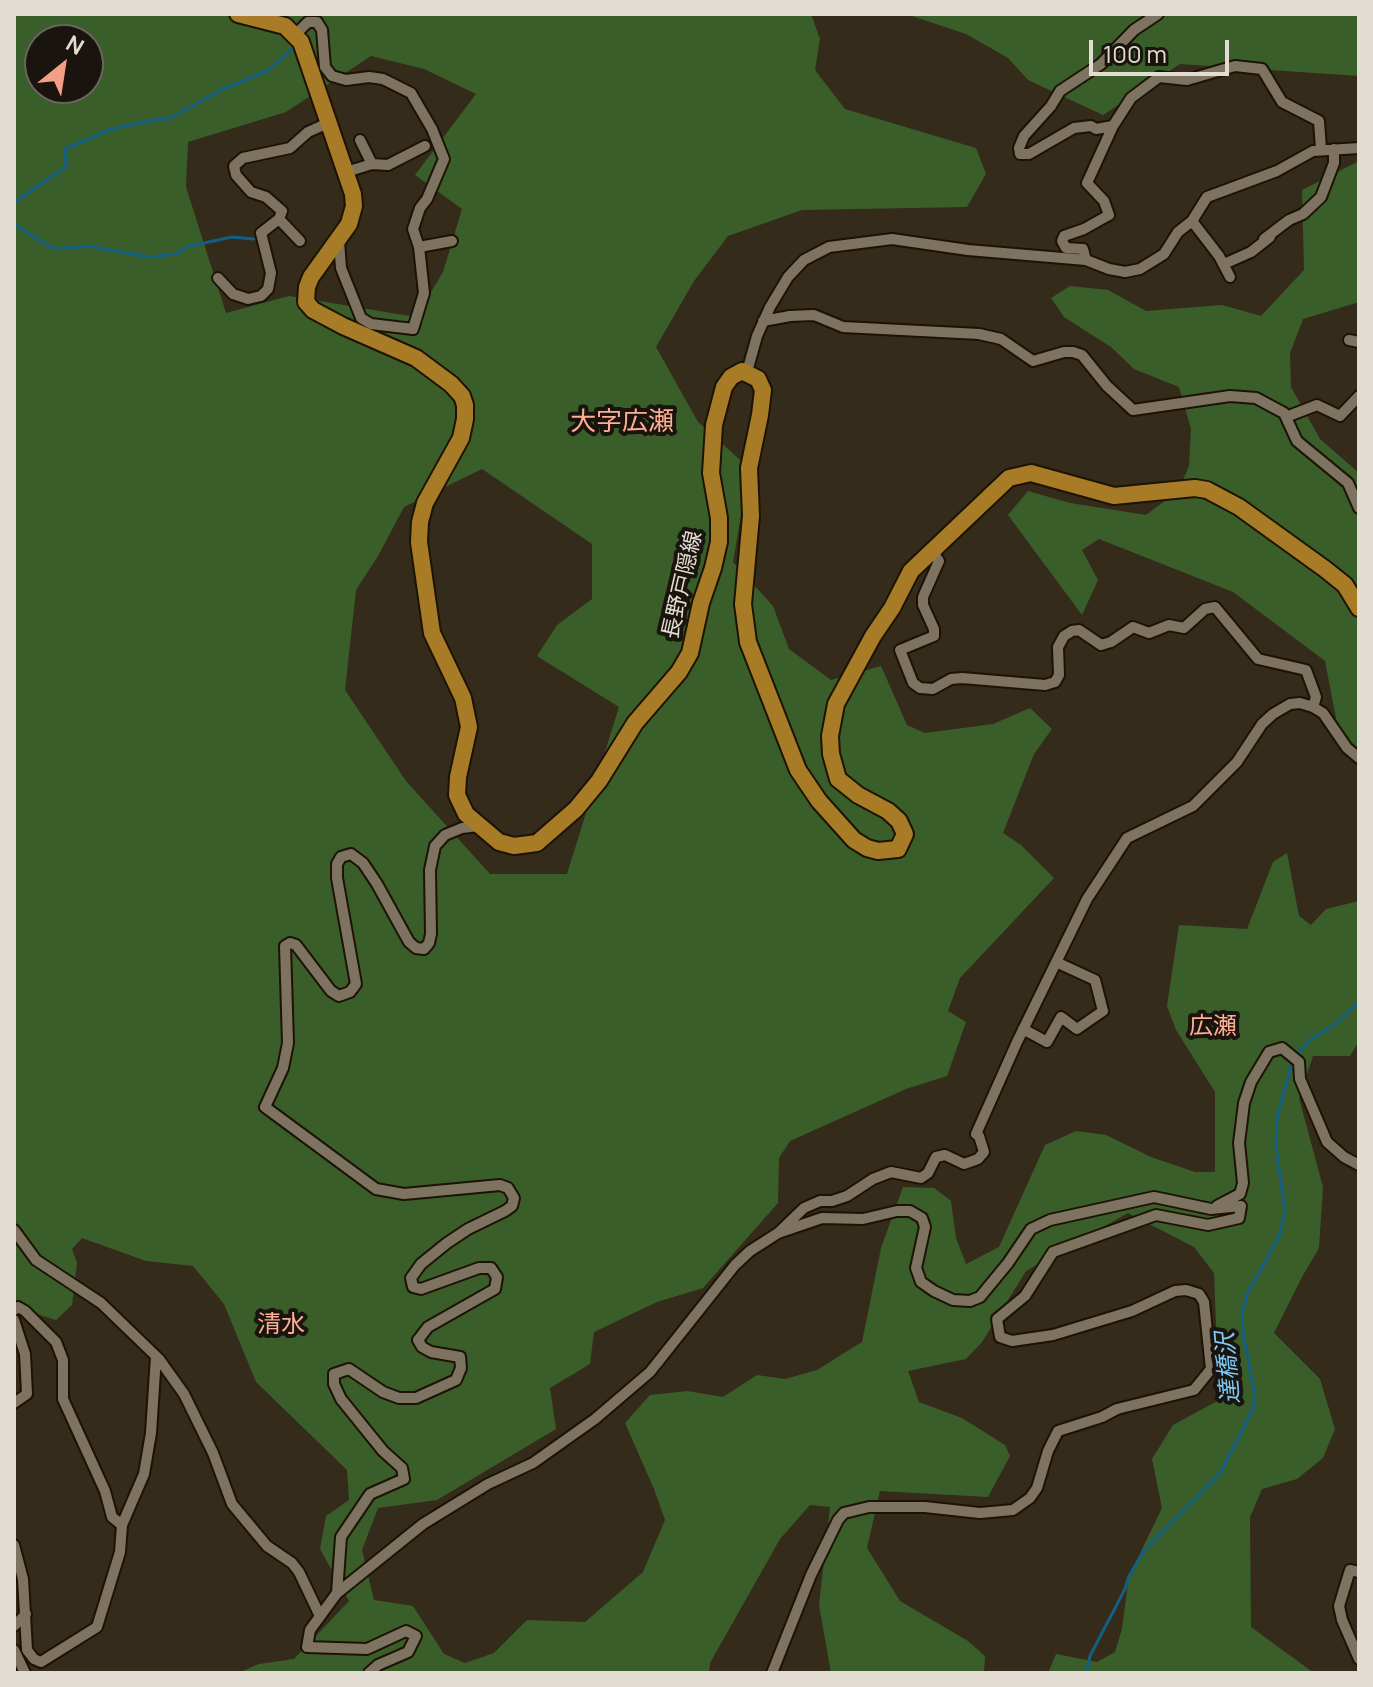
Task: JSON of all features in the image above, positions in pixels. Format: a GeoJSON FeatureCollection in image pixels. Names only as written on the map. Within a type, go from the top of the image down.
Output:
{"type":"FeatureCollection","features":[{"type":"Feature","properties":{"kind":"main road"},"geometry":{"type":"LineString","coordinates":[[238,14],[278,24],[296,34]]}},
{"type":"Feature","properties":{"kind":"main road","name":"長野戸隠線"},"geometry":{"type":"LineString","coordinates":[[296,34],[305,50],[353,194],[354,206],[349,224],[339,241],[309,281],[306,295],[309,306],[343,326],[416,358],[451,384],[462,396],[465,405],[461,438],[425,503],[419,542],[432,633],[463,698],[469,722],[457,795],[466,814],[499,842],[514,846],[537,843],[549,834],[587,796],[635,723],[685,662],[693,646],[701,603],[719,542],[719,518],[711,473],[716,413],[727,381],[737,373],[747,372]]}},
{"type":"Feature","properties":{"kind":"main road"},"geometry":{"type":"LineString","coordinates":[[747,372],[758,379],[763,390],[749,468],[751,525],[743,604],[748,642],[798,770],[819,801],[854,840],[878,851],[898,849],[905,834],[899,821],[888,811],[858,795],[838,779],[831,754],[832,717],[855,666],[892,608],[911,571],[1009,478],[1031,473],[1114,496],[1195,488],[1207,490],[1239,507],[1325,569],[1345,585],[1359,608]]}},
{"type":"Feature","properties":{"kind":"street"},"geometry":{"type":"LineString","coordinates":[[1113,126],[1074,128],[1029,154],[1020,154],[1024,136],[1060,91],[1101,64],[1134,30],[1158,14]]}},
{"type":"Feature","properties":{"kind":"street"},"geometry":{"type":"LineString","coordinates":[[296,34],[308,22],[317,22],[322,30],[325,67],[332,76],[346,80],[383,79],[411,93],[432,129],[444,159],[413,229],[419,247],[424,293],[413,329],[371,324],[361,318],[341,268],[339,241]]}},
{"type":"Feature","properties":{"kind":"street"},"geometry":{"type":"LineString","coordinates":[[1086,260],[1086,251],[1066,248],[1062,241],[1064,236],[1109,215],[1104,201],[1087,183],[1113,126],[1131,98],[1159,77],[1187,80],[1235,66],[1262,69],[1282,102],[1319,121],[1321,149]]}},
{"type":"Feature","properties":{"kind":"street"},"geometry":{"type":"LineString","coordinates":[[218,278],[233,294],[248,299],[261,296],[268,289],[271,273],[261,233],[279,219],[282,211],[266,197],[251,192],[236,175],[234,166],[243,158],[290,148],[308,132],[328,123]]}},
{"type":"Feature","properties":{"kind":"street"},"geometry":{"type":"LineString","coordinates":[[360,140],[372,164]]}},
{"type":"Feature","properties":{"kind":"street"},"geometry":{"type":"LineString","coordinates":[[346,172],[372,164],[388,165],[425,146]]}},
{"type":"Feature","properties":{"kind":"street"},"geometry":{"type":"LineString","coordinates":[[747,372],[763,321],[788,277],[804,260],[829,247],[892,239],[968,250],[1086,260],[1125,272],[1140,269],[1164,254],[1178,232],[1192,221],[1207,197],[1268,175],[1313,151],[1359,148]]}},
{"type":"Feature","properties":{"kind":"street"},"geometry":{"type":"LineString","coordinates":[[1224,264],[1251,252],[1321,197],[1334,163],[1334,149]]}},
{"type":"Feature","properties":{"kind":"street"},"geometry":{"type":"LineString","coordinates":[[279,219],[300,241]]}},
{"type":"Feature","properties":{"kind":"street"},"geometry":{"type":"LineString","coordinates":[[1192,221],[1230,277]]}},
{"type":"Feature","properties":{"kind":"street"},"geometry":{"type":"LineString","coordinates":[[1264,239],[1278,235]]}},
{"type":"Feature","properties":{"kind":"street"},"geometry":{"type":"LineString","coordinates":[[419,247],[452,241]]}},
{"type":"Feature","properties":{"kind":"street"},"geometry":{"type":"LineString","coordinates":[[763,321],[814,315],[843,327],[979,334],[1001,339],[1033,361],[1064,352],[1082,355],[1107,386],[1133,410],[1230,396],[1256,398],[1284,413],[1297,441],[1348,483],[1359,508]]}},
{"type":"Feature","properties":{"kind":"street"},"geometry":{"type":"LineString","coordinates":[[1286,417],[1317,405],[1340,416],[1359,396]]}},
{"type":"Feature","properties":{"kind":"street"},"geometry":{"type":"LineString","coordinates":[[931,549],[939,561],[923,597],[923,605],[934,636],[900,650],[913,683],[920,688],[933,689],[951,679],[962,678],[1045,685],[1055,682],[1059,675],[1058,647],[1064,636],[1072,631],[1079,630],[1101,645],[1133,627],[1149,633],[1169,625],[1184,628],[1205,609],[1215,607],[1258,659],[1306,670],[1316,697],[1313,707]]}},
{"type":"Feature","properties":{"kind":"street"},"geometry":{"type":"LineString","coordinates":[[369,1673],[378,1665],[408,1652],[416,1636],[406,1631],[367,1649],[307,1647],[310,1630],[335,1595],[423,1524],[488,1484],[533,1463],[595,1419],[650,1372],[735,1265],[778,1233],[804,1208],[820,1201],[847,1196],[873,1179],[891,1172],[921,1178],[928,1173],[936,1157],[945,1155],[964,1164],[978,1159],[984,1152],[976,1134],[1023,1029],[1087,899],[1127,838],[1193,806],[1237,762],[1262,724],[1290,704],[1300,703],[1323,713],[1347,748],[1359,758]]}},
{"type":"Feature","properties":{"kind":"street"},"geometry":{"type":"LineString","coordinates":[[335,1595],[341,1537],[370,1494],[404,1479],[402,1468],[383,1451],[341,1399],[334,1384],[334,1374],[349,1369],[383,1392],[399,1398],[416,1398],[456,1380],[461,1368],[460,1357],[431,1352],[422,1347],[418,1340],[423,1330],[495,1289],[497,1277],[491,1268],[479,1268],[421,1289],[413,1287],[411,1278],[421,1264],[447,1243],[505,1211],[512,1206],[514,1198],[508,1188],[500,1185],[404,1194],[376,1189],[265,1107],[283,1068],[288,1043],[285,946],[290,943],[296,945],[331,991],[339,996],[350,992],[356,984],[337,878],[337,864],[341,857],[351,854],[363,863],[377,884],[409,942],[416,948],[424,949],[431,934],[430,870],[435,846],[445,835],[462,828],[479,826]]}},
{"type":"Feature","properties":{"kind":"street"},"geometry":{"type":"LineString","coordinates":[[1023,1029],[1047,1042],[1061,1017],[1077,1029],[1103,1011],[1095,980],[1056,962]]}},
{"type":"Feature","properties":{"kind":"street"},"geometry":{"type":"LineString","coordinates":[[1211,1209],[1240,1194],[1243,1183],[1239,1143],[1244,1103],[1258,1067],[1269,1052],[1282,1048],[1299,1062],[1300,1079],[1327,1142],[1359,1165]]}},
{"type":"Feature","properties":{"kind":"street"},"geometry":{"type":"LineString","coordinates":[[772,1673],[811,1575],[844,1513],[869,1507],[925,1507],[980,1513],[1013,1510],[1030,1498],[1037,1488],[1051,1441],[1062,1428],[1102,1417],[1117,1409],[1194,1390],[1211,1369],[1204,1302],[1199,1294],[1186,1290],[1175,1291],[1132,1311],[1053,1335],[1012,1341],[1000,1337],[997,1319],[1025,1296],[1053,1252],[1156,1215],[1208,1225],[1239,1218],[1241,1206],[1211,1209],[1154,1197],[1050,1220],[1031,1229],[980,1297],[970,1301],[953,1300],[921,1282],[916,1268],[925,1227],[922,1218],[910,1211],[863,1219],[822,1218],[778,1233]]}},
{"type":"Feature","properties":{"kind":"street"},"geometry":{"type":"LineString","coordinates":[[14,1230],[36,1260],[101,1303],[156,1356],[184,1394],[213,1453],[232,1504],[267,1546],[292,1563],[319,1614]]}},
{"type":"Feature","properties":{"kind":"street"},"geometry":{"type":"LineString","coordinates":[[14,1310],[18,1307],[25,1311],[56,1342],[63,1360],[63,1399],[105,1491],[112,1517],[122,1525]]}},
{"type":"Feature","properties":{"kind":"street"},"geometry":{"type":"LineString","coordinates":[[14,1320],[25,1354],[27,1394],[14,1403]]}},
{"type":"Feature","properties":{"kind":"street"},"geometry":{"type":"LineString","coordinates":[[14,1545],[23,1579],[27,1650],[41,1662],[97,1627],[120,1552],[122,1525],[144,1474],[149,1451],[156,1356]]}},
{"type":"Feature","properties":{"kind":"street"},"geometry":{"type":"LineString","coordinates":[[1359,1572],[1350,1570],[1339,1606],[1359,1659]]}},
{"type":"Feature","properties":{"kind":"street"},"geometry":{"type":"LineString","coordinates":[[14,1626],[26,1614]]}},
{"type":"Feature","properties":{"kind":"street"},"geometry":{"type":"LineString","coordinates":[[14,1650],[25,1673]]}},
{"type":"Feature","properties":{"kind":"green space"},"geometry":{"type":"Polygon","coordinates":[[[14,14],[811,14],[820,39],[815,70],[845,109],[976,148],[986,174],[967,207],[802,210],[728,236],[694,281],[656,347],[698,422],[749,468],[733,562],[773,606],[789,649],[831,680],[881,666],[907,725],[925,733],[993,724],[1030,708],[1052,729],[1034,754],[1003,833],[1021,845],[1054,878],[960,978],[948,1011],[966,1022],[947,1076],[906,1089],[790,1141],[779,1158],[778,1203],[703,1288],[657,1302],[594,1332],[590,1364],[550,1388],[556,1429],[437,1500],[378,1508],[362,1550],[374,1600],[413,1606],[444,1654],[465,1663],[494,1653],[527,1620],[585,1622],[643,1572],[665,1520],[625,1423],[650,1395],[687,1391],[723,1397],[757,1375],[785,1379],[817,1370],[862,1342],[881,1248],[903,1187],[934,1188],[951,1201],[956,1238],[966,1264],[999,1247],[1045,1145],[1076,1131],[1106,1135],[1151,1157],[1195,1172],[1215,1172],[1215,1092],[1176,1030],[1167,1006],[1179,925],[1247,929],[1273,862],[1287,853],[1299,916],[1311,925],[1326,909],[1359,901],[1359,1041],[1350,1056],[1313,1056],[1299,1098],[1323,1187],[1319,1248],[1274,1333],[1320,1379],[1335,1429],[1323,1458],[1297,1479],[1262,1489],[1250,1517],[1251,1627],[1314,1673],[1048,1673],[1056,1654],[1097,1662],[1115,1652],[1122,1629],[1129,1576],[1162,1508],[1152,1459],[1173,1425],[1219,1400],[1214,1273],[1194,1247],[1128,1213],[1026,1271],[982,1342],[966,1359],[908,1371],[919,1402],[962,1418],[1005,1445],[1010,1456],[988,1497],[880,1491],[867,1548],[900,1601],[968,1641],[985,1656],[984,1673],[831,1673],[819,1605],[830,1507],[810,1505],[780,1539],[710,1663],[709,1673],[238,1673],[259,1664],[294,1659],[349,1601],[320,1549],[326,1516],[349,1500],[347,1470],[256,1382],[224,1304],[193,1266],[146,1261],[82,1238],[72,1249],[77,1263],[72,1305],[56,1320],[14,1307],[14,14]],[[371,56],[286,112],[188,142],[186,187],[226,313],[289,296],[416,317],[443,272],[462,209],[415,175],[476,94],[424,69],[371,56]],[[482,469],[404,507],[356,590],[345,690],[406,781],[490,874],[567,874],[619,707],[537,656],[557,625],[592,599],[592,544],[482,469]]]}},
{"type":"Feature","properties":{"kind":"green space"},"geometry":{"type":"Polygon","coordinates":[[[906,14],[1359,14],[1359,76],[1180,64],[1103,115],[1028,80],[1008,58],[966,34],[906,14]]]}},
{"type":"Feature","properties":{"kind":"green space"},"geometry":{"type":"Polygon","coordinates":[[[1359,161],[1359,302],[1303,319],[1290,353],[1291,387],[1320,439],[1359,473],[1359,588],[1353,596],[1359,602],[1359,761],[1340,739],[1325,661],[1233,592],[1099,539],[1082,550],[1098,580],[1082,615],[1008,515],[1028,491],[1070,503],[1146,515],[1179,490],[1189,466],[1191,429],[1179,387],[1134,369],[1111,347],[1064,317],[1051,298],[1070,286],[1108,290],[1146,311],[1222,305],[1261,316],[1304,270],[1302,190],[1359,161]]]}},
{"type":"Feature","properties":{"kind":"waterway"},"geometry":{"type":"LineString","coordinates":[[14,202],[66,167],[65,149],[111,129],[168,119],[221,90],[269,70],[293,48]]}},
{"type":"Feature","properties":{"kind":"waterway"},"geometry":{"type":"LineString","coordinates":[[14,224],[54,249],[88,246],[149,257],[177,254],[185,247],[232,237],[254,239]]}},
{"type":"Feature","properties":{"kind":"waterway","name":"達橋沢"},"geometry":{"type":"LineString","coordinates":[[1297,1054],[1359,1002]]}},
{"type":"Feature","properties":{"kind":"waterway","name":"達橋沢"},"geometry":{"type":"LineString","coordinates":[[1086,1673],[1090,1656],[1144,1551],[1221,1472],[1253,1409],[1255,1396],[1242,1313],[1247,1294],[1279,1237],[1285,1211],[1276,1148],[1277,1117],[1291,1066]]}},
{"type":"Feature","properties":{"kind":"district","name":"大字広瀬"},"geometry":{"type":"Point","coordinates":[622,423]}},
{"type":"Feature","properties":{"kind":"district","name":"広瀬"},"geometry":{"type":"Point","coordinates":[1213,1027]}},
{"type":"Feature","properties":{"kind":"district","name":"清水"},"geometry":{"type":"Point","coordinates":[281,1325]}}]}
